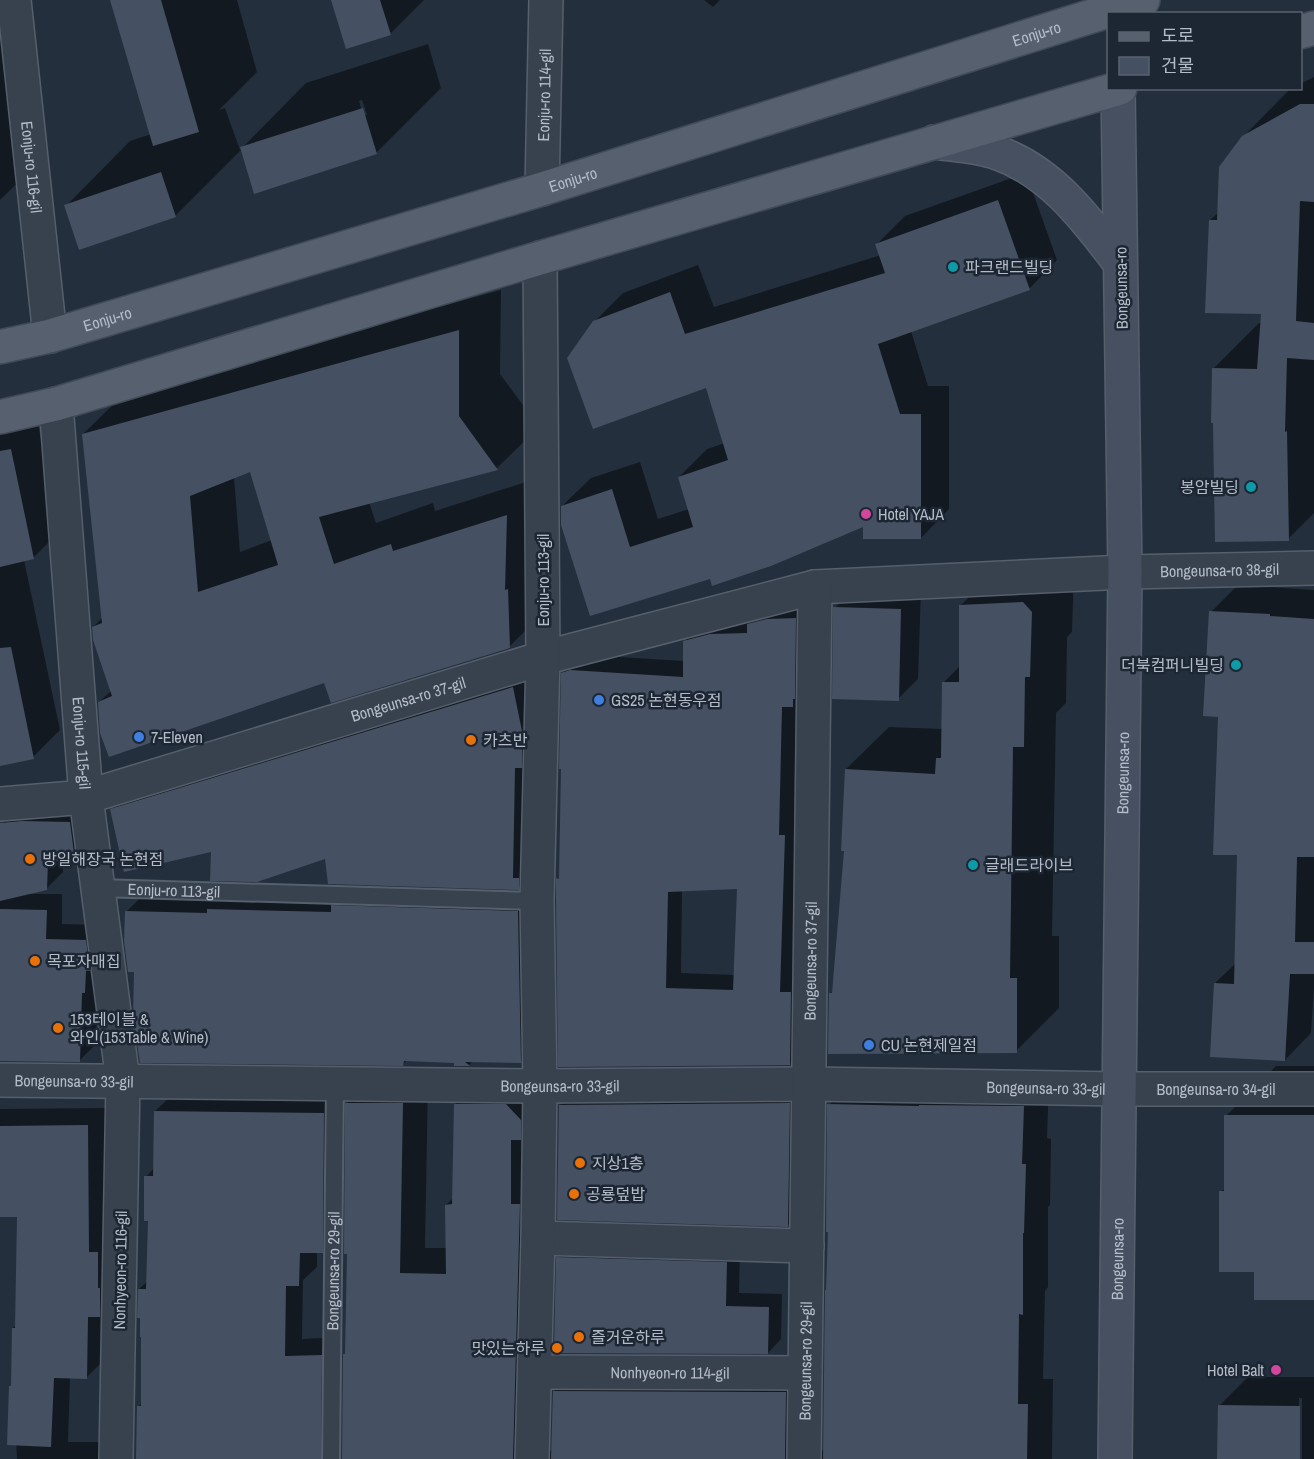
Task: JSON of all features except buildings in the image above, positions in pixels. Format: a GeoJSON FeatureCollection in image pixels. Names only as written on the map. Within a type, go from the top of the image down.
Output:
{"type":"FeatureCollection","features":[{"type":"Feature","properties":{"kind":"main road","name":"Eonju-ro"},"geometry":{"type":"LineString","coordinates":[[0,347],[50,336],[542,189],[1124,5]]}},
{"type":"Feature","properties":{"kind":"main road"},"geometry":{"type":"LineString","coordinates":[[0,417],[56,404],[540,258],[1116,90]]}},
{"type":"Feature","properties":{"kind":"main road","name":"Bongeunsa-ro"},"geometry":{"type":"LineString","coordinates":[[1115,1459],[1125,572],[1119,90]]}},
{"type":"Feature","properties":{"kind":"main road"},"geometry":{"type":"LineString","coordinates":[[934,142],[997,152],[1036,173],[1061,193],[1083,216],[1120,263]]}},
{"type":"Feature","properties":{"kind":"street","name":"Eonju-ro 116-gil"},"geometry":{"type":"LineString","coordinates":[[14,0],[50,336]]}},
{"type":"Feature","properties":{"kind":"street","name":"Eonju-ro 114-gil"},"geometry":{"type":"LineString","coordinates":[[542,189],[546,0]]}},
{"type":"Feature","properties":{"kind":"street","name":"Eonju-ro 113-gil"},"geometry":{"type":"LineString","coordinates":[[540,258],[543,658],[537,901],[540,1086]]}},
{"type":"Feature","properties":{"kind":"street","name":"Eonju-ro 115-gil"},"geometry":{"type":"LineString","coordinates":[[56,404],[86,797],[123,1082]]}},
{"type":"Feature","properties":{"kind":"street","name":"Bongeunsa-ro 38-gil"},"geometry":{"type":"LineString","coordinates":[[1125,572],[1314,568]]}},
{"type":"Feature","properties":{"kind":"street","name":"Bongeunsa-ro 37-gil"},"geometry":{"type":"LineString","coordinates":[[0,804],[86,797],[543,658],[815,587],[1125,572]]}},
{"type":"Feature","properties":{"kind":"street","name":"Bongeunsa-ro 37-gil"},"geometry":{"type":"LineString","coordinates":[[809,1084],[815,587]]}},
{"type":"Feature","properties":{"kind":"street","name":"Bongeunsa-ro 33-gil"},"geometry":{"type":"LineString","coordinates":[[0,1080],[540,1086],[809,1084],[1119,1089]]}},
{"type":"Feature","properties":{"kind":"street","name":"Nonhyeon-ro 116-gil"},"geometry":{"type":"LineString","coordinates":[[116,1459],[123,1082]]}},
{"type":"Feature","properties":{"kind":"street","name":"Bongeunsa-ro 29-gil"},"geometry":{"type":"LineString","coordinates":[[804,1459],[809,1084]]}},
{"type":"Feature","properties":{"kind":"street"},"geometry":{"type":"LineString","coordinates":[[532,1459],[540,1086]]}},
{"type":"Feature","properties":{"kind":"street","name":"Bongeunsa-ro 34-gil"},"geometry":{"type":"LineString","coordinates":[[1119,1089],[1314,1089]]}},
{"type":"Feature","properties":{"kind":"street"},"geometry":{"type":"LineString","coordinates":[[538,1238],[807,1246]]}},
{"type":"Feature","properties":{"kind":"street","name":"Nonhyeon-ro 114-gil"},"geometry":{"type":"LineString","coordinates":[[535,1372],[805,1373]]}},
{"type":"Feature","properties":{"kind":"lane","name":"Eonju-ro 113-gil"},"geometry":{"type":"LineString","coordinates":[[98,888],[537,901]]}},
{"type":"Feature","properties":{"kind":"lane","name":"Bongeunsa-ro 29-gil"},"geometry":{"type":"LineString","coordinates":[[332,1459],[335,1083]]}},
{"type":"Feature","properties":{"kind":"place","name":"파크랜드빌딩"},"geometry":{"type":"Point","coordinates":[953,267]}},
{"type":"Feature","properties":{"kind":"place","name":"봉암빌딩"},"geometry":{"type":"Point","coordinates":[1251,487]}},
{"type":"Feature","properties":{"kind":"place","name":"Hotel YAJA"},"geometry":{"type":"Point","coordinates":[866,514]}},
{"type":"Feature","properties":{"kind":"place","name":"더북컴퍼니빌딩"},"geometry":{"type":"Point","coordinates":[1236,665]}},
{"type":"Feature","properties":{"kind":"place","name":"GS25 논현동우점"},"geometry":{"type":"Point","coordinates":[599,700]}},
{"type":"Feature","properties":{"kind":"place","name":"7-Eleven"},"geometry":{"type":"Point","coordinates":[139,737]}},
{"type":"Feature","properties":{"kind":"place","name":"카츠반"},"geometry":{"type":"Point","coordinates":[471,740]}},
{"type":"Feature","properties":{"kind":"place","name":"방일해장국 논현점"},"geometry":{"type":"Point","coordinates":[30,859]}},
{"type":"Feature","properties":{"kind":"place","name":"글래드라이브"},"geometry":{"type":"Point","coordinates":[973,865]}},
{"type":"Feature","properties":{"kind":"place","name":"목포자매집"},"geometry":{"type":"Point","coordinates":[35,961]}},
{"type":"Feature","properties":{"kind":"place","name":"153테이블 & 와인(153Table & Wine)"},"geometry":{"type":"Point","coordinates":[58,1028]}},
{"type":"Feature","properties":{"kind":"place","name":"CU 논현제일점"},"geometry":{"type":"Point","coordinates":[869,1045]}},
{"type":"Feature","properties":{"kind":"place","name":"지상1층"},"geometry":{"type":"Point","coordinates":[580,1163]}},
{"type":"Feature","properties":{"kind":"place","name":"공룡덮밥"},"geometry":{"type":"Point","coordinates":[574,1194]}},
{"type":"Feature","properties":{"kind":"place","name":"즐거운하루"},"geometry":{"type":"Point","coordinates":[579,1337]}},
{"type":"Feature","properties":{"kind":"place","name":"맛있는하루"},"geometry":{"type":"Point","coordinates":[557,1348]}},
{"type":"Feature","properties":{"kind":"place","name":"Hotel Balt"},"geometry":{"type":"Point","coordinates":[1276,1370]}}]}
